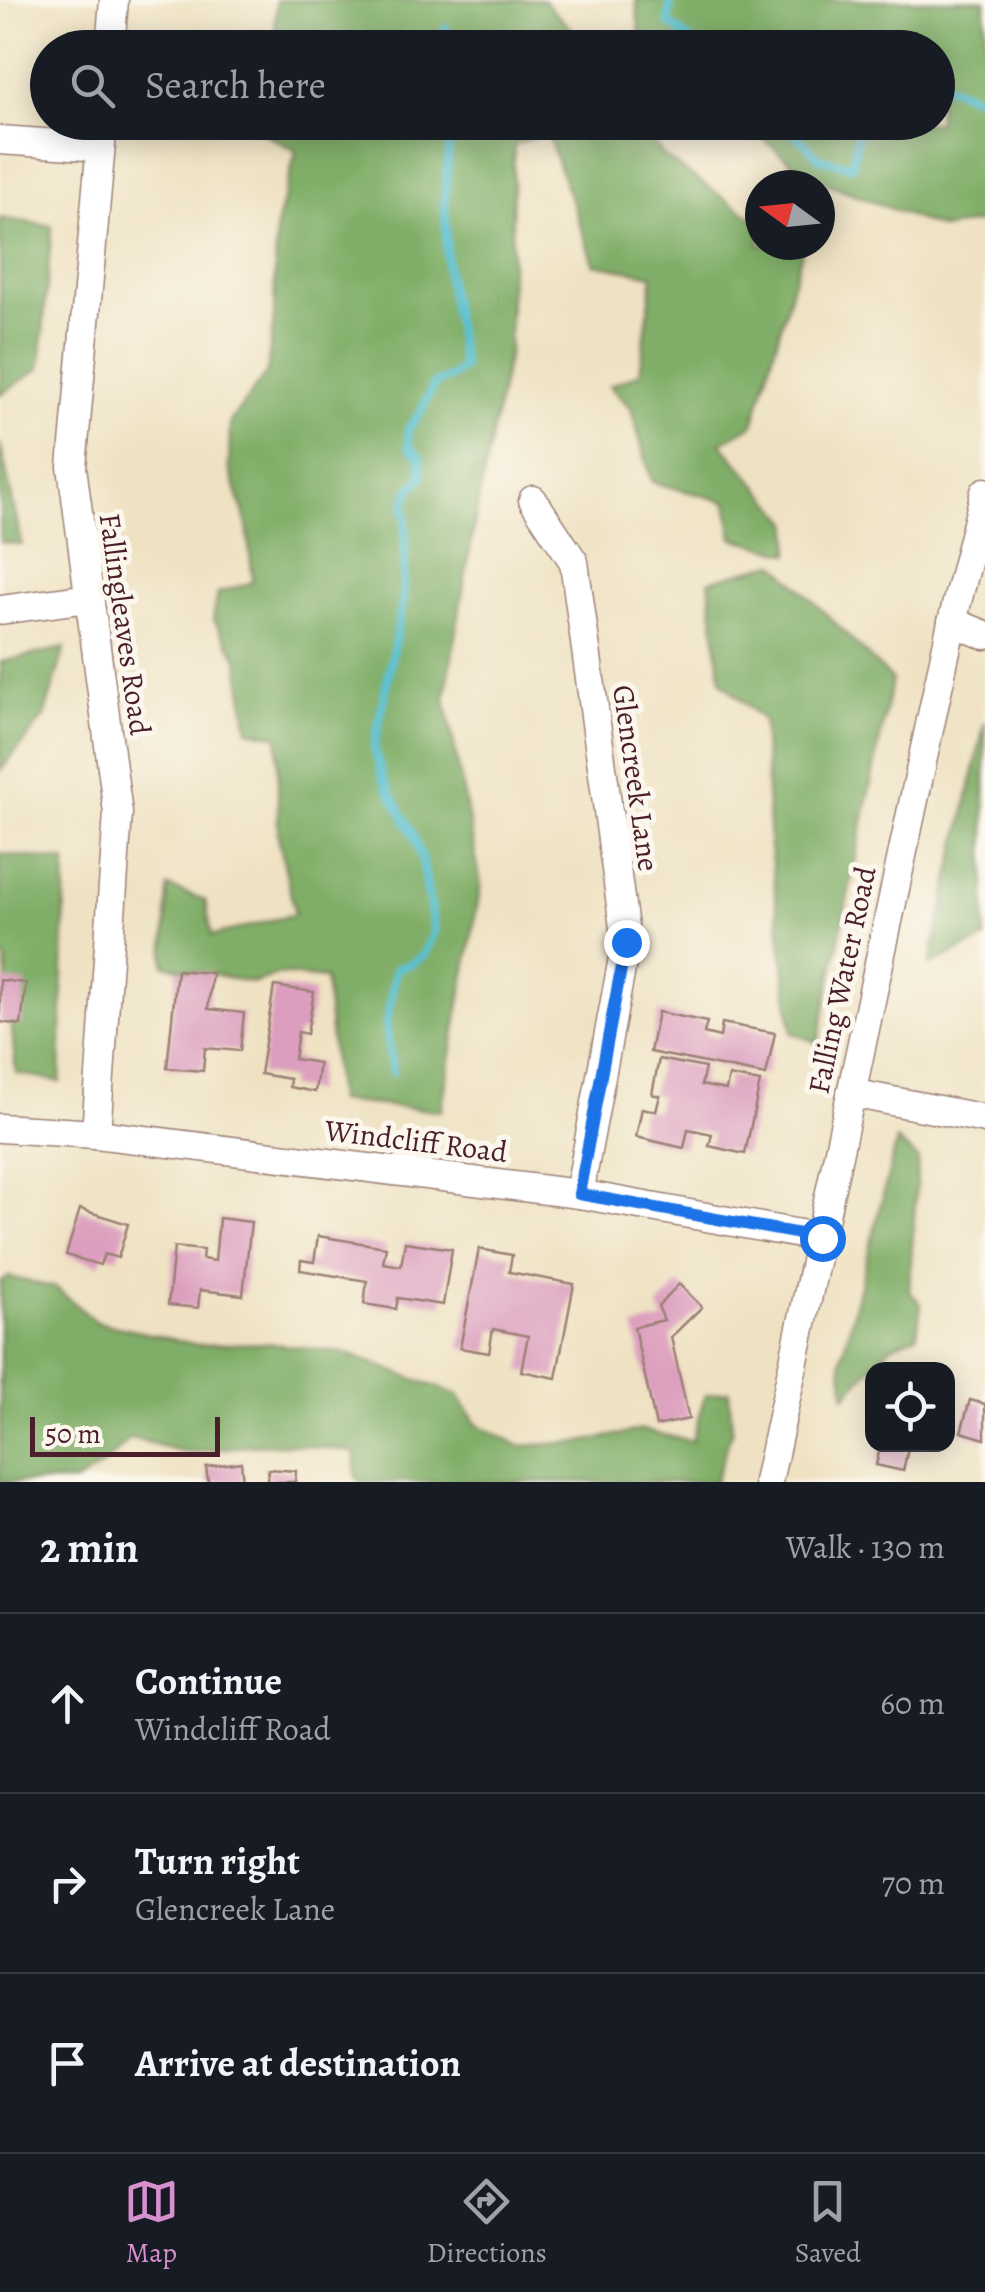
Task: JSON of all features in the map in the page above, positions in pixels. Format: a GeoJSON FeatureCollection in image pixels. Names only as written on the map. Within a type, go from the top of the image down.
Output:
{"type":"FeatureCollection","features":[{"type":"Feature","properties":{"kind":"street"},"geometry":{"type":"LineString","coordinates":[[112,30],[114,0]]}},
{"type":"Feature","properties":{"kind":"street"},"geometry":{"type":"LineString","coordinates":[[0,140],[30,139]]}},
{"type":"Feature","properties":{"kind":"street","name":"Fallingleaves Road"},"geometry":{"type":"LineString","coordinates":[[96,1134],[118,813],[72,467],[102,140]]}},
{"type":"Feature","properties":{"kind":"street","name":"Falling Water Road"},"geometry":{"type":"LineString","coordinates":[[768,1482],[952,622],[985,492]]}},
{"type":"Feature","properties":{"kind":"street","name":"Glencreek Lane"},"geometry":{"type":"LineString","coordinates":[[533,500],[574,562],[626,942],[579,1194]]}},
{"type":"Feature","properties":{"kind":"street"},"geometry":{"type":"LineString","coordinates":[[0,610],[88,598]]}},
{"type":"Feature","properties":{"kind":"street"},"geometry":{"type":"LineString","coordinates":[[952,622],[985,634]]}},
{"type":"Feature","properties":{"kind":"street"},"geometry":{"type":"LineString","coordinates":[[851,1093],[985,1119]]}},
{"type":"Feature","properties":{"kind":"street","name":"Windcliff Road"},"geometry":{"type":"LineString","coordinates":[[0,1128],[96,1134],[579,1194],[822,1238]]}},
{"type":"Feature","properties":{"kind":"green space"},"geometry":{"type":"Polygon","coordinates":[[[276,0],[544,0],[572,30],[275,30],[276,0]]]}},
{"type":"Feature","properties":{"kind":"green space"},"geometry":{"type":"Polygon","coordinates":[[[636,0],[985,0],[985,221],[942,229],[835,187],[835,170],[800,170],[765,140],[955,140],[955,30],[639,30],[636,0]]]}},
{"type":"Feature","properties":{"kind":"green space"},"geometry":{"type":"Polygon","coordinates":[[[276,140],[528,140],[514,145],[509,350],[445,698],[481,884],[441,1111],[337,1101],[325,979],[279,974],[254,983],[164,965],[168,887],[205,900],[212,936],[295,914],[278,836],[278,736],[248,730],[238,659],[213,619],[218,593],[253,582],[247,524],[229,468],[230,422],[267,372],[274,319],[276,227],[296,151],[276,140]]]}},
{"type":"Feature","properties":{"kind":"green space"},"geometry":{"type":"Polygon","coordinates":[[[550,140],[652,140],[663,156],[745,213],[745,260],[800,260],[753,425],[721,443],[790,523],[790,554],[733,538],[727,502],[652,482],[631,408],[609,386],[640,373],[653,275],[594,264],[550,140]]]}},
{"type":"Feature","properties":{"kind":"green space"},"geometry":{"type":"Polygon","coordinates":[[[0,218],[52,226],[40,368],[0,395],[0,218]]]}},
{"type":"Feature","properties":{"kind":"green space"},"geometry":{"type":"Polygon","coordinates":[[[0,443],[22,545],[0,542],[0,443]]]}},
{"type":"Feature","properties":{"kind":"green space"},"geometry":{"type":"Polygon","coordinates":[[[775,563],[892,680],[818,1043],[792,1033],[770,847],[763,720],[721,681],[709,581],[775,563]]]}},
{"type":"Feature","properties":{"kind":"green space"},"geometry":{"type":"Polygon","coordinates":[[[65,648],[44,717],[0,771],[0,662],[65,648]]]}},
{"type":"Feature","properties":{"kind":"green space"},"geometry":{"type":"Polygon","coordinates":[[[985,722],[985,939],[930,965],[985,722]]]}},
{"type":"Feature","properties":{"kind":"green space"},"geometry":{"type":"Polygon","coordinates":[[[0,854],[66,861],[60,1082],[16,1073],[5,958],[0,957],[0,854]]]}},
{"type":"Feature","properties":{"kind":"green space"},"geometry":{"type":"Polygon","coordinates":[[[897,1140],[918,1159],[909,1291],[921,1304],[917,1335],[891,1346],[876,1362],[865,1362],[865,1374],[845,1396],[841,1360],[897,1140]]]}},
{"type":"Feature","properties":{"kind":"green space"},"geometry":{"type":"Polygon","coordinates":[[[9,1277],[56,1288],[96,1322],[198,1345],[267,1343],[345,1353],[458,1395],[476,1424],[521,1446],[582,1442],[641,1430],[692,1441],[705,1395],[729,1391],[732,1430],[715,1482],[361,1482],[356,1478],[355,1452],[292,1444],[188,1453],[131,1438],[77,1482],[0,1482],[0,1281],[9,1277]]]}},
{"type":"Feature","properties":{"kind":"building"},"geometry":{"type":"Polygon","coordinates":[[[177,970],[212,973],[208,1009],[244,1013],[240,1051],[205,1048],[203,1071],[167,1068],[177,970]]]}},
{"type":"Feature","properties":{"kind":"building"},"geometry":{"type":"Polygon","coordinates":[[[0,980],[26,983],[21,1025],[0,1022],[0,980]]]}},
{"type":"Feature","properties":{"kind":"building"},"geometry":{"type":"Polygon","coordinates":[[[274,986],[314,992],[307,1034],[298,1032],[294,1059],[319,1063],[315,1092],[289,1087],[290,1079],[260,1074],[274,986]]]}},
{"type":"Feature","properties":{"kind":"building"},"geometry":{"type":"Polygon","coordinates":[[[658,1012],[707,1022],[704,1033],[720,1037],[722,1023],[775,1033],[766,1075],[650,1052],[658,1012]]]}},
{"type":"Feature","properties":{"kind":"building"},"geometry":{"type":"Polygon","coordinates":[[[659,1059],[705,1068],[701,1085],[726,1090],[729,1076],[760,1082],[745,1154],[709,1146],[712,1134],[688,1129],[684,1148],[636,1137],[642,1108],[656,1111],[660,1096],[652,1094],[659,1059]]]}},
{"type":"Feature","properties":{"kind":"building"},"geometry":{"type":"Polygon","coordinates":[[[80,1209],[128,1224],[118,1258],[104,1254],[100,1265],[66,1255],[80,1209]]]}},
{"type":"Feature","properties":{"kind":"building"},"geometry":{"type":"Polygon","coordinates":[[[219,1218],[251,1222],[243,1295],[200,1290],[198,1308],[168,1305],[174,1247],[203,1250],[202,1259],[215,1261],[219,1218]]]}},
{"type":"Feature","properties":{"kind":"building"},"geometry":{"type":"Polygon","coordinates":[[[318,1236],[386,1247],[383,1263],[401,1266],[405,1242],[452,1249],[443,1305],[398,1298],[396,1309],[364,1304],[367,1281],[300,1270],[301,1260],[314,1262],[318,1236]]]}},
{"type":"Feature","properties":{"kind":"building"},"geometry":{"type":"Polygon","coordinates":[[[479,1249],[512,1255],[509,1272],[574,1284],[556,1378],[521,1371],[528,1336],[493,1329],[489,1353],[460,1348],[479,1249]]]}},
{"type":"Feature","properties":{"kind":"building"},"geometry":{"type":"Polygon","coordinates":[[[679,1284],[702,1307],[671,1337],[689,1419],[656,1426],[634,1327],[664,1320],[658,1306],[679,1284]]]}},
{"type":"Feature","properties":{"kind":"building"},"geometry":{"type":"Polygon","coordinates":[[[970,1400],[985,1404],[985,1439],[961,1432],[970,1400]]]}},
{"type":"Feature","properties":{"kind":"building"},"geometry":{"type":"Polygon","coordinates":[[[879,1452],[907,1452],[903,1471],[876,1465],[879,1452]]]}},
{"type":"Feature","properties":{"kind":"building"},"geometry":{"type":"Polygon","coordinates":[[[241,1462],[243,1482],[208,1482],[206,1467],[241,1462]]]}},
{"type":"Feature","properties":{"kind":"building"},"geometry":{"type":"Polygon","coordinates":[[[268,1469],[296,1471],[295,1482],[267,1482],[268,1469]]]}},
{"type":"Feature","properties":{"kind":"waterway"},"geometry":{"type":"LineString","coordinates":[[671,0],[668,22],[677,30]]}},
{"type":"Feature","properties":{"kind":"waterway"},"geometry":{"type":"LineString","coordinates":[[955,89],[985,101]]}},
{"type":"Feature","properties":{"kind":"waterway"},"geometry":{"type":"LineString","coordinates":[[392,1072],[386,1026],[396,968],[424,955],[434,930],[422,860],[413,834],[383,779],[374,748],[403,599],[404,504],[411,488],[422,478],[420,457],[409,447],[408,429],[434,384],[463,367],[447,274],[447,140]]}},
{"type":"Feature","properties":{"kind":"waterway"},"geometry":{"type":"LineString","coordinates":[[801,140],[820,159],[852,166],[857,140]]}},
{"type":"Feature","properties":{"kind":"route"},"geometry":{"type":"LineString","coordinates":[[626,942],[579,1194],[822,1238]]}}]}
